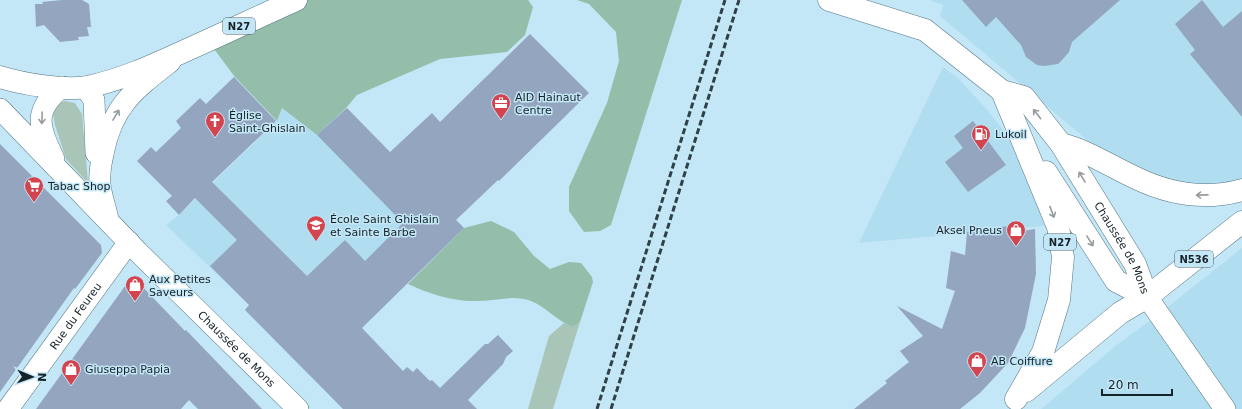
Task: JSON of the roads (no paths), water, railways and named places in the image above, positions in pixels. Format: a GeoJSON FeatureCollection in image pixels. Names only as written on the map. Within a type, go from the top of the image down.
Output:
{"type":"FeatureCollection","features":[{"type":"Feature","properties":{"kind":"main road","name":"N27"},"geometry":{"type":"LineString","coordinates":[[0,77],[20,83],[62,87],[85,87],[120,78],[181,53],[296,0]]}},
{"type":"Feature","properties":{"kind":"main road","name":"Chaussée de Mons"},"geometry":{"type":"LineString","coordinates":[[828,0],[925,30],[1002,91],[1024,98],[1061,144],[1135,264],[1147,297]]}},
{"type":"Feature","properties":{"kind":"main road","name":"Chaussée de Mons"},"geometry":{"type":"LineString","coordinates":[[1002,91],[1058,227],[1063,257],[1059,300],[1043,352],[1010,404]]}},
{"type":"Feature","properties":{"kind":"main road","name":"Chaussée de Mons"},"geometry":{"type":"LineString","coordinates":[[1021,137],[1055,184],[1114,279],[1147,297]]}},
{"type":"Feature","properties":{"kind":"main road"},"geometry":{"type":"LineString","coordinates":[[1061,144],[1077,148],[1136,178],[1163,188],[1194,195],[1224,195],[1242,190]]}},
{"type":"Feature","properties":{"kind":"main road","name":"N536"},"geometry":{"type":"LineString","coordinates":[[1147,297],[1242,222]]}},
{"type":"Feature","properties":{"kind":"main road","name":"N27"},"geometry":{"type":"LineString","coordinates":[[1010,404],[1120,314],[1147,297]]}},
{"type":"Feature","properties":{"kind":"street"},"geometry":{"type":"LineString","coordinates":[[100,184],[104,150],[114,118],[124,102],[138,88],[181,53]]}},
{"type":"Feature","properties":{"kind":"street"},"geometry":{"type":"LineString","coordinates":[[60,170],[44,137],[41,121],[42,107],[51,96],[62,87]]}},
{"type":"Feature","properties":{"kind":"street"},"geometry":{"type":"LineString","coordinates":[[85,87],[94,100],[95,144],[100,184],[108,221]]}},
{"type":"Feature","properties":{"kind":"street","name":"Chaussée de Mons"},"geometry":{"type":"LineString","coordinates":[[0,109],[108,221],[298,409]]}},
{"type":"Feature","properties":{"kind":"street","name":"Rue du Feureu"},"geometry":{"type":"LineString","coordinates":[[8,409],[129,242]]}},
{"type":"Feature","properties":{"kind":"street"},"geometry":{"type":"LineString","coordinates":[[1147,297],[1224,409]]}},
{"type":"Feature","properties":{"kind":"railway"},"geometry":{"type":"LineString","coordinates":[[597,409],[725,0]]}},
{"type":"Feature","properties":{"kind":"railway"},"geometry":{"type":"LineString","coordinates":[[611,409],[739,0]]}},
{"type":"Feature","properties":{"kind":"place","name":"AID Hainaut Centre"},"geometry":{"type":"Point","coordinates":[501,120]}},
{"type":"Feature","properties":{"kind":"place","name":"Église Saint-Ghislain"},"geometry":{"type":"Point","coordinates":[215,138]}},
{"type":"Feature","properties":{"kind":"place","name":"Lukoil"},"geometry":{"type":"Point","coordinates":[981,151]}},
{"type":"Feature","properties":{"kind":"place","name":"Tabac Shop"},"geometry":{"type":"Point","coordinates":[34,203]}},
{"type":"Feature","properties":{"kind":"place","name":"École Saint Ghislain et Sainte Barbe"},"geometry":{"type":"Point","coordinates":[316,242]}},
{"type":"Feature","properties":{"kind":"place","name":"Aksel Pneus"},"geometry":{"type":"Point","coordinates":[1016,247]}},
{"type":"Feature","properties":{"kind":"place","name":"Aux Petites Saveurs"},"geometry":{"type":"Point","coordinates":[135,302]}},
{"type":"Feature","properties":{"kind":"place","name":"AB Coiffure"},"geometry":{"type":"Point","coordinates":[977,378]}},
{"type":"Feature","properties":{"kind":"place","name":"Giuseppa Papia"},"geometry":{"type":"Point","coordinates":[71,386]}}]}
